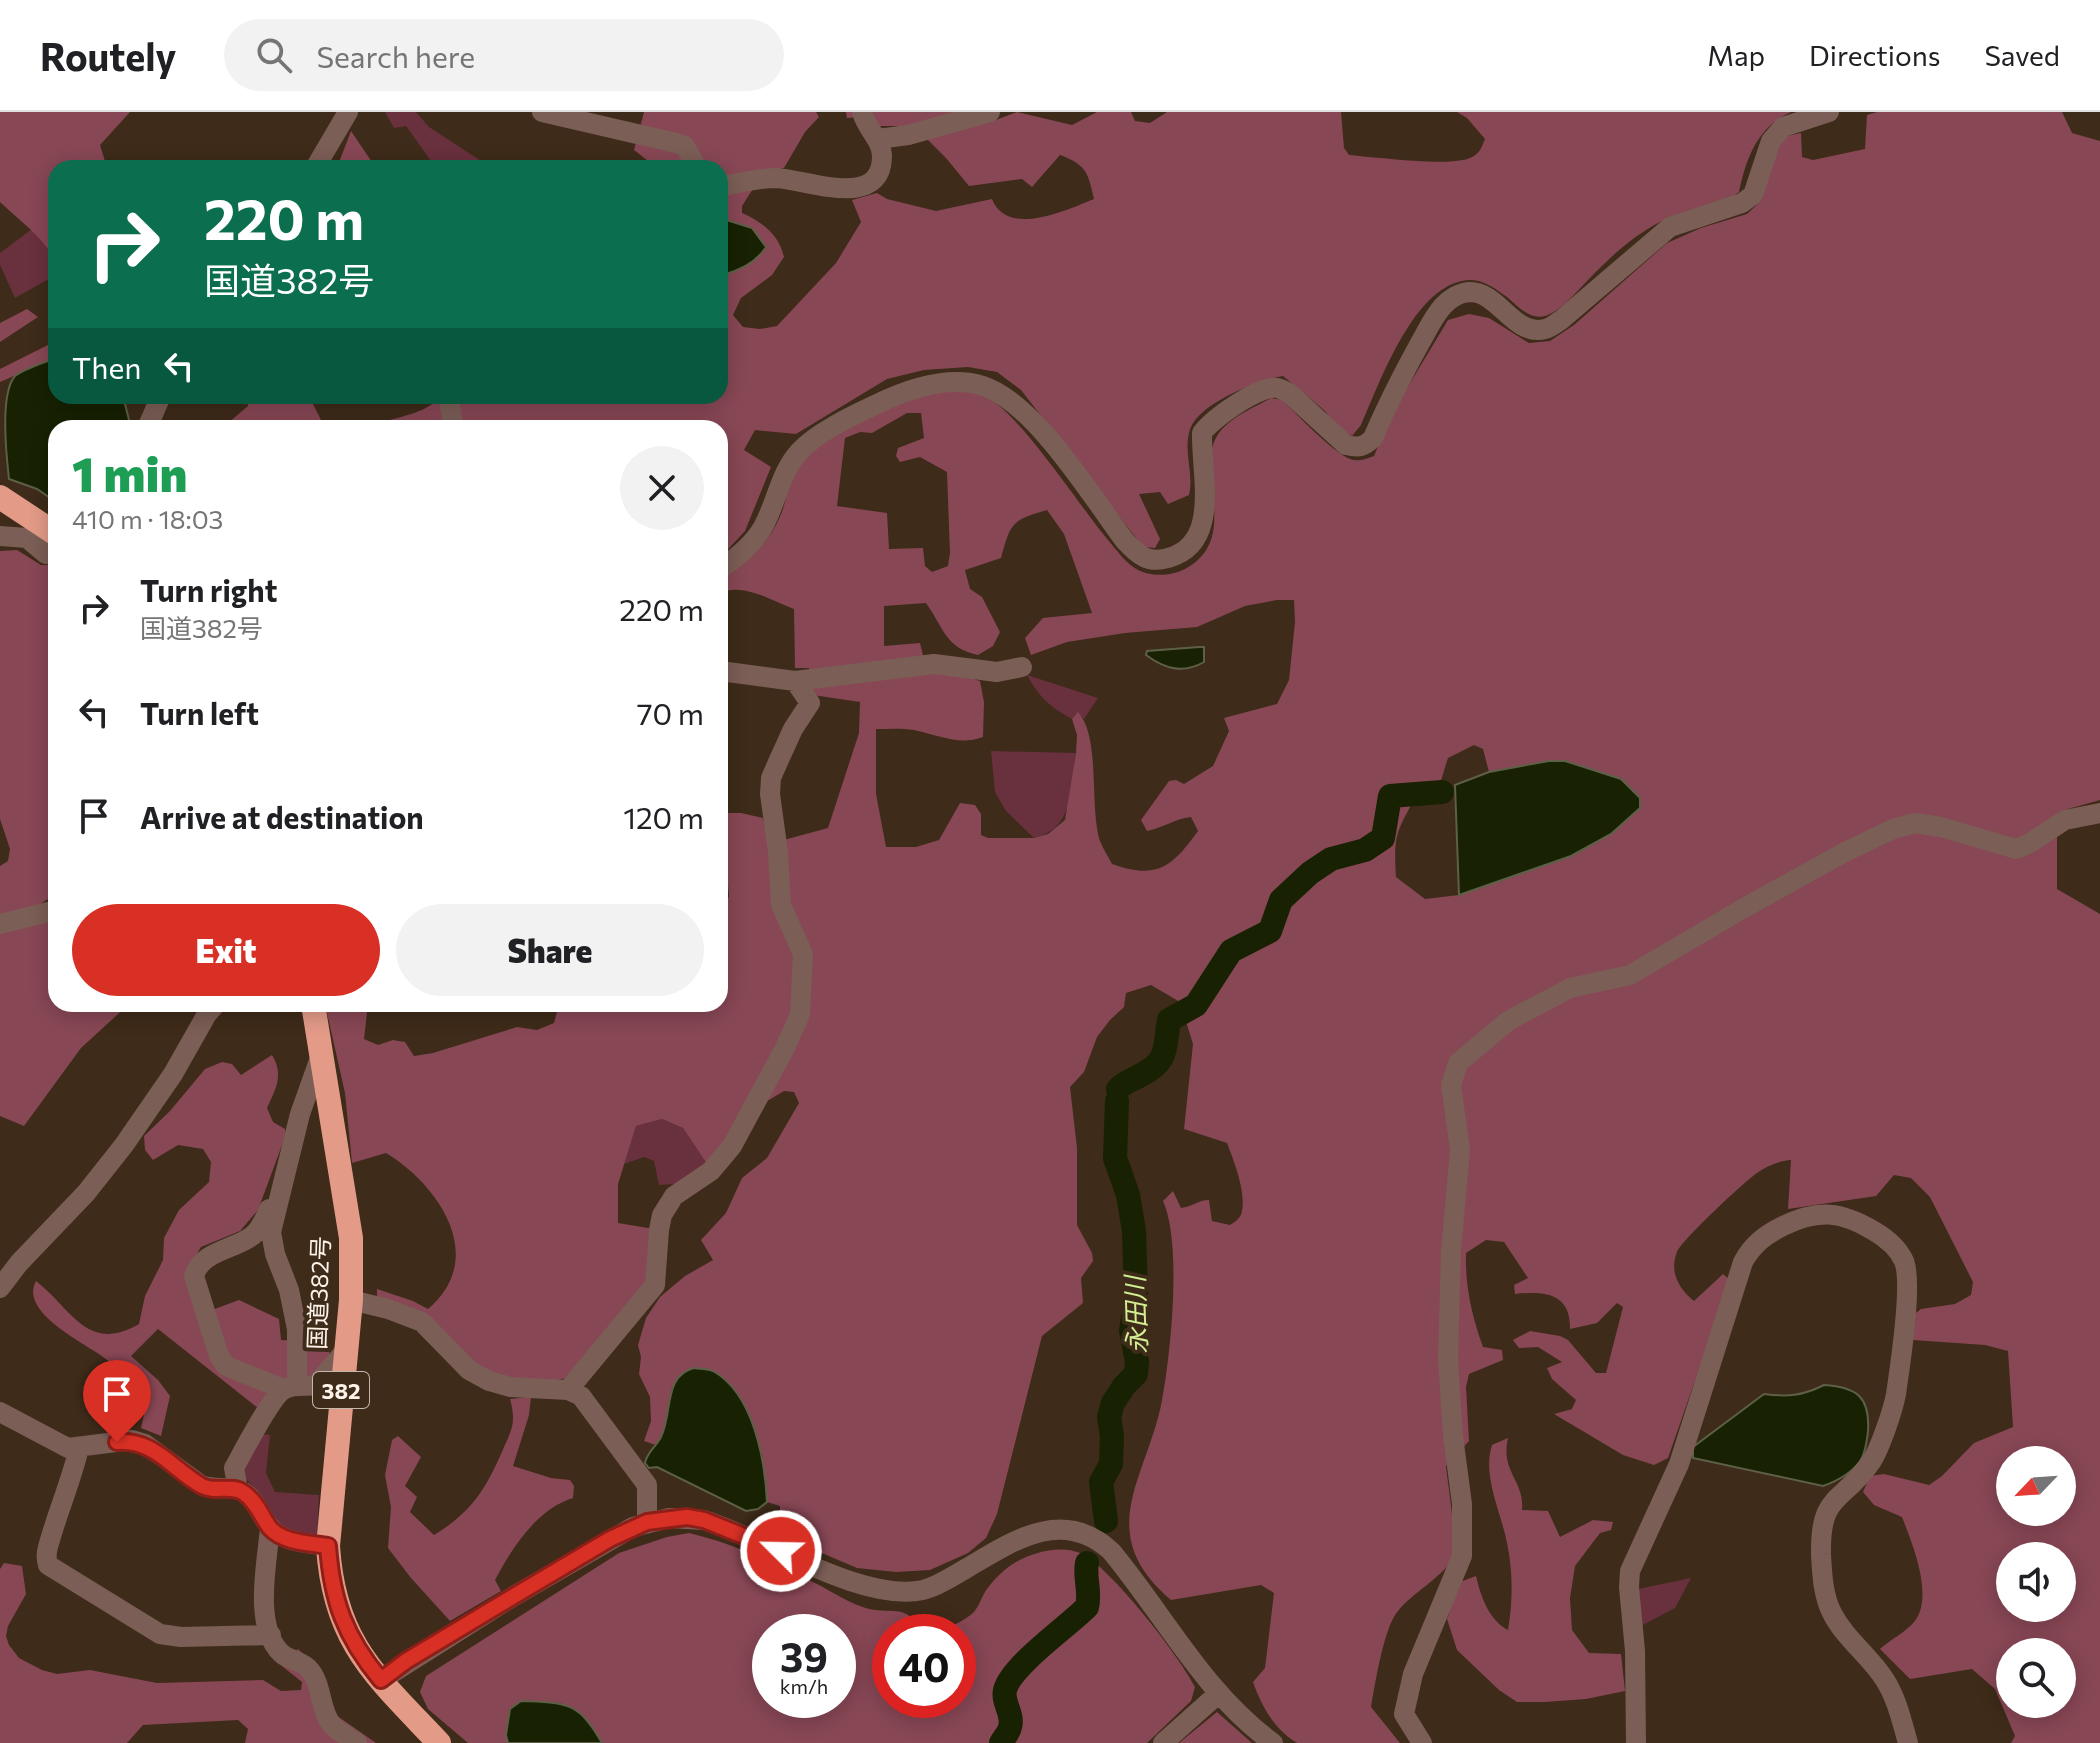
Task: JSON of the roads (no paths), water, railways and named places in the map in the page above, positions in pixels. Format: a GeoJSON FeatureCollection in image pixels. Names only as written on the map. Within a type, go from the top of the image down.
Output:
{"type":"FeatureCollection","features":[{"type":"Feature","properties":{"kind":"highway"},"geometry":{"type":"LineString","coordinates":[[0,497],[48,529]]}},
{"type":"Feature","properties":{"kind":"highway","name":"国道382号"},"geometry":{"type":"LineString","coordinates":[[314,1012],[351,1238],[351,1300],[328,1546],[331,1581],[344,1624],[355,1645],[381,1680],[439,1743]]}},
{"type":"Feature","properties":{"kind":"street"},"geometry":{"type":"LineString","coordinates":[[320,160],[348,112]]}},
{"type":"Feature","properties":{"kind":"street"},"geometry":{"type":"LineString","coordinates":[[542,112],[676,143],[685,146],[693,160]]}},
{"type":"Feature","properties":{"kind":"street"},"geometry":{"type":"LineString","coordinates":[[728,186],[773,178],[853,189],[874,178],[882,155],[878,139],[862,112]]}},
{"type":"Feature","properties":{"kind":"street"},"geometry":{"type":"LineString","coordinates":[[878,139],[908,135],[990,112]]}},
{"type":"Feature","properties":{"kind":"street"},"geometry":{"type":"LineString","coordinates":[[728,563],[741,554],[762,529],[790,463],[802,448],[849,418],[901,392],[940,384],[982,385],[1006,397],[1049,440],[1140,557],[1157,561],[1174,557],[1186,551],[1202,531],[1202,433],[1218,417],[1266,389],[1278,388],[1289,393],[1346,445],[1358,448],[1365,445],[1373,438],[1430,326],[1451,298],[1468,292],[1478,293],[1491,299],[1518,323],[1545,329],[1561,320],[1670,227],[1742,203],[1753,195],[1771,141],[1783,127],[1829,112]]}},
{"type":"Feature","properties":{"kind":"street"},"geometry":{"type":"LineString","coordinates":[[0,536],[27,538],[48,554]]}},
{"type":"Feature","properties":{"kind":"street"},"geometry":{"type":"LineString","coordinates":[[728,672],[795,681],[934,664],[997,672],[1022,667]]}},
{"type":"Feature","properties":{"kind":"street"},"geometry":{"type":"LineString","coordinates":[[568,1390],[655,1285],[662,1215],[674,1196],[711,1171],[732,1146],[800,1014],[803,954],[781,905],[770,794],[771,778],[778,762],[793,729],[810,703],[795,681]]}},
{"type":"Feature","properties":{"kind":"street"},"geometry":{"type":"LineString","coordinates":[[1422,1743],[1404,1714],[1413,1674],[1462,1556],[1462,1504],[1453,1436],[1448,1359],[1451,1251],[1460,1150],[1451,1085],[1458,1063],[1508,1021],[1570,988],[1630,975],[1756,901],[1893,829],[1915,823],[1941,827],[2016,849],[2065,820],[2100,813]]}},
{"type":"Feature","properties":{"kind":"street"},"geometry":{"type":"LineString","coordinates":[[0,924],[48,912]]}},
{"type":"Feature","properties":{"kind":"street"},"geometry":{"type":"LineString","coordinates":[[0,1288],[19,1263],[86,1193],[124,1145],[173,1074],[209,1012]]}},
{"type":"Feature","properties":{"kind":"street"},"geometry":{"type":"LineString","coordinates":[[321,1055],[300,1114],[293,1151],[260,1227],[251,1237],[197,1265],[194,1276],[219,1356],[226,1366],[290,1387],[316,1385],[345,1351]]}},
{"type":"Feature","properties":{"kind":"street"},"geometry":{"type":"LineString","coordinates":[[282,1182],[271,1232],[297,1329],[290,1387],[234,1468],[238,1489],[256,1505],[270,1528],[297,1542],[328,1546]]}},
{"type":"Feature","properties":{"kind":"street"},"geometry":{"type":"LineString","coordinates":[[1636,1743],[1635,1651],[1629,1587],[1635,1557],[1679,1464],[1743,1262],[1764,1236],[1804,1216],[1817,1214],[1845,1217],[1879,1234],[1894,1246],[1903,1260],[1907,1275],[1908,1293],[1895,1397],[1872,1461],[1824,1513],[1821,1553],[1823,1583],[1832,1613],[1886,1680],[1908,1743]]}},
{"type":"Feature","properties":{"kind":"street"},"geometry":{"type":"LineString","coordinates":[[351,1300],[422,1322],[469,1370],[489,1381],[510,1387],[568,1390],[581,1396],[647,1485],[647,1522]]}},
{"type":"Feature","properties":{"kind":"street"},"geometry":{"type":"LineString","coordinates":[[0,1412],[68,1448],[132,1440],[158,1452],[209,1489],[238,1489]]}},
{"type":"Feature","properties":{"kind":"street"},"geometry":{"type":"LineString","coordinates":[[79,1448],[71,1483],[47,1548],[48,1565],[160,1634],[181,1637],[271,1635]]}},
{"type":"Feature","properties":{"kind":"street"},"geometry":{"type":"LineString","coordinates":[[381,1680],[406,1661],[514,1596],[610,1539],[647,1522],[687,1517],[704,1520],[839,1576],[900,1591],[938,1585],[1031,1534],[1061,1528],[1076,1530],[1100,1541],[1111,1551],[1218,1694],[1273,1743]]}},
{"type":"Feature","properties":{"kind":"street"},"geometry":{"type":"LineString","coordinates":[[270,1528],[264,1611],[271,1635],[282,1655],[308,1668],[319,1687],[331,1724],[357,1743]]}},
{"type":"Feature","properties":{"kind":"street"},"geometry":{"type":"LineString","coordinates":[[1163,1743],[1218,1694]]}},
{"type":"Feature","properties":{"kind":"waterway","name":"永田川"},"geometry":{"type":"LineString","coordinates":[[1118,1089],[1156,1065],[1164,1053],[1169,1020],[1196,1005],[1231,951],[1270,931],[1281,900],[1310,873],[1331,859],[1365,850],[1383,838],[1390,796],[1442,792]]}},
{"type":"Feature","properties":{"kind":"waterway","name":"永田川"},"geometry":{"type":"LineString","coordinates":[[1106,1521],[1101,1482],[1111,1464],[1109,1417],[1113,1403],[1136,1374],[1137,1362],[1131,1331],[1136,1295],[1134,1231],[1128,1195],[1115,1158],[1117,1101]]}},
{"type":"Feature","properties":{"kind":"waterway","name":"永田川"},"geometry":{"type":"LineString","coordinates":[[1001,1743],[1011,1722],[1005,1699],[1009,1680],[1028,1658],[1087,1607],[1087,1563]]}}]}
